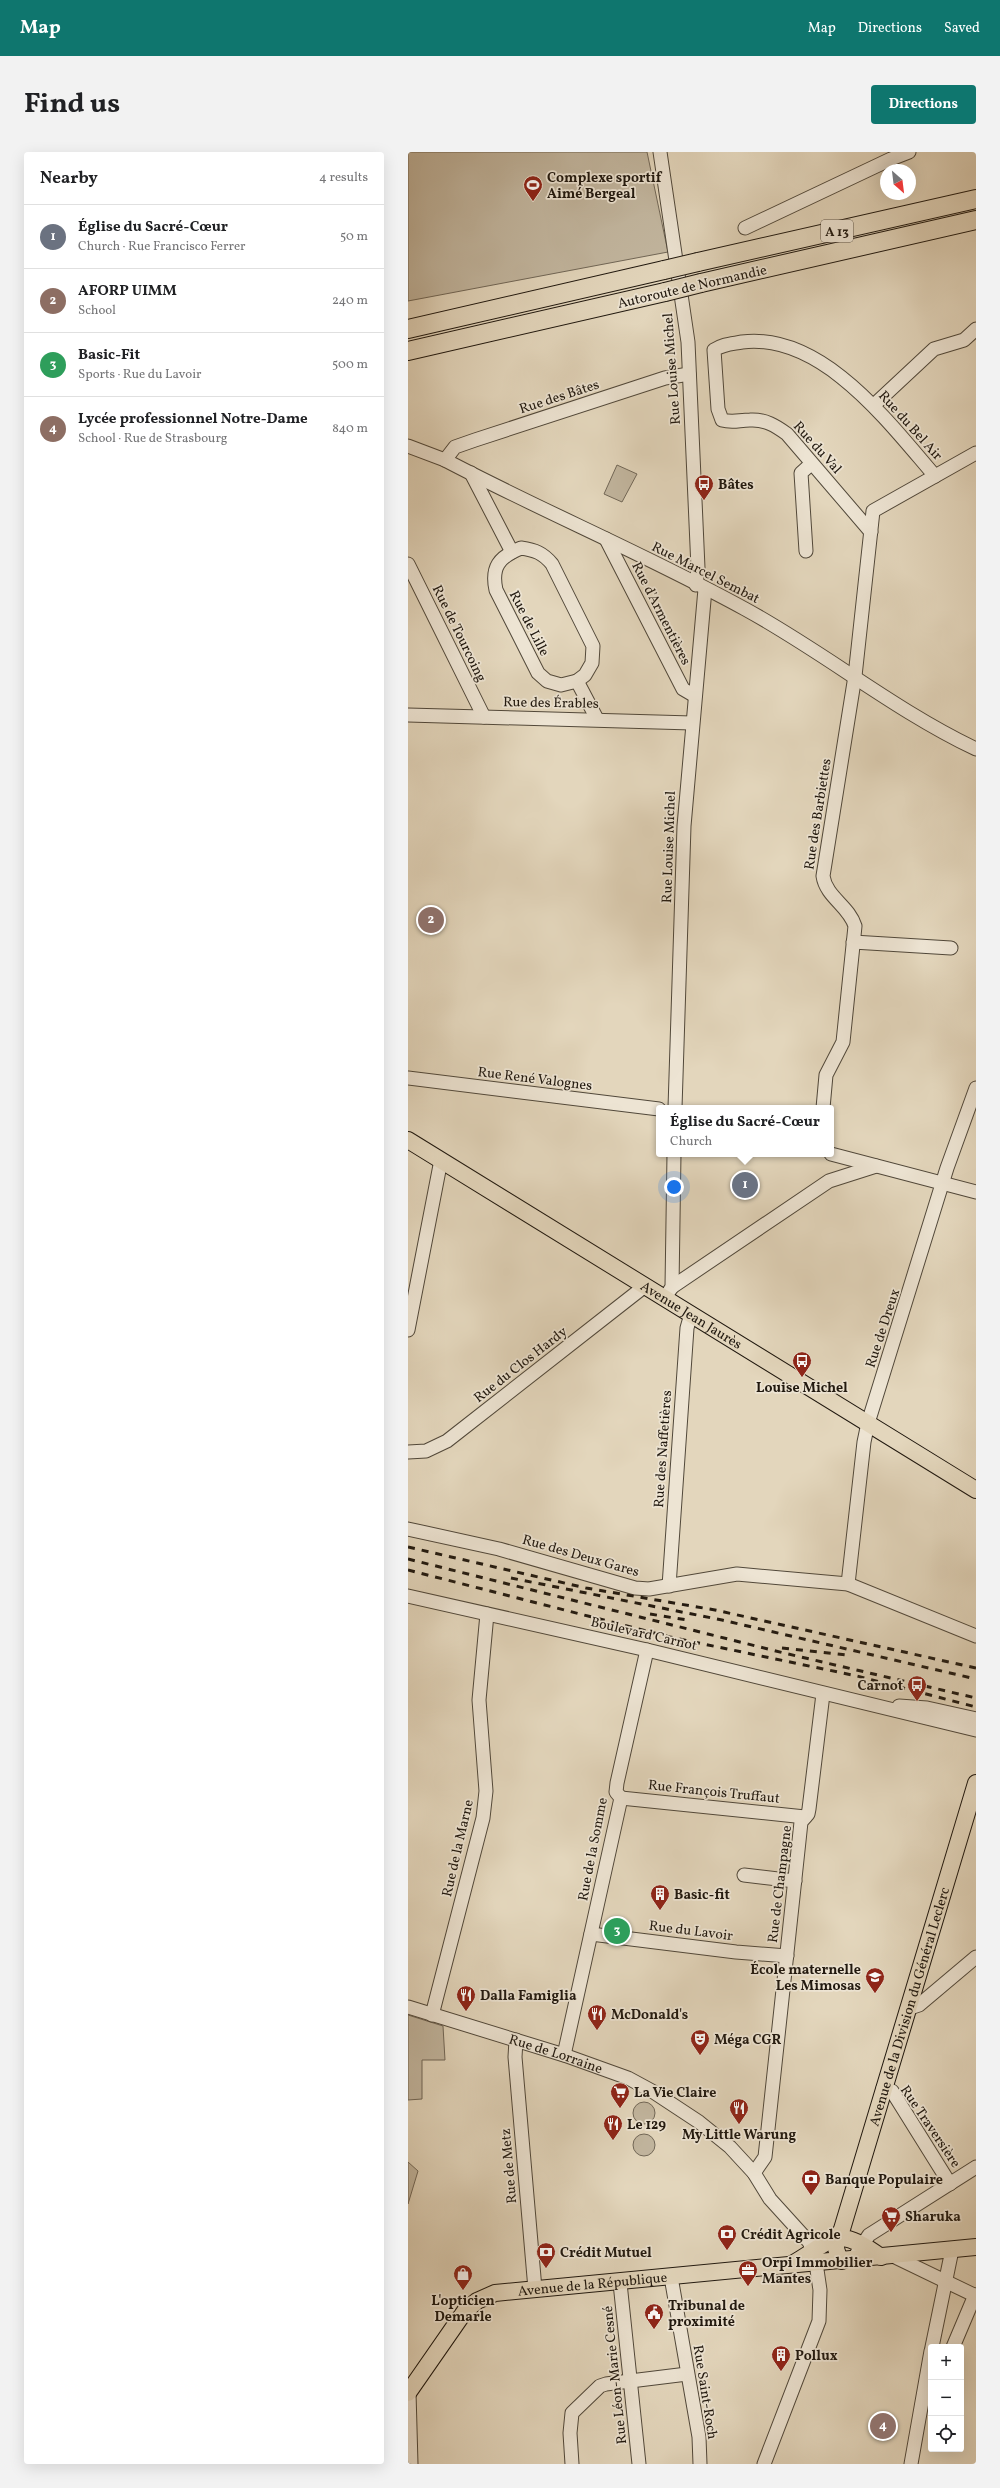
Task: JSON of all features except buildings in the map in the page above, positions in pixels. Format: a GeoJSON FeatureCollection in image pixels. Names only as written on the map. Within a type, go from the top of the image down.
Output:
{"type":"FeatureCollection","features":[{"type":"Feature","properties":{"kind":"highway","name":"Autoroute de Normandie"},"geometry":{"type":"LineString","coordinates":[[408,329],[976,199]]}},
{"type":"Feature","properties":{"kind":"highway","name":"Autoroute de Normandie"},"geometry":{"type":"LineString","coordinates":[[408,351],[976,220]]}},
{"type":"Feature","properties":{"kind":"main road","name":"Avenue Jean Jaurès"},"geometry":{"type":"LineString","coordinates":[[408,1140],[645,1286],[668,1292],[690,1314],[976,1490]]}},
{"type":"Feature","properties":{"kind":"main road","name":"Avenue de la Division du Général Leclerc"},"geometry":{"type":"LineString","coordinates":[[848,2260],[846,2251],[827,2243],[883,2088],[976,1783]]}},
{"type":"Feature","properties":{"kind":"main road","name":"Avenue de la République"},"geometry":{"type":"LineString","coordinates":[[409,2391],[471,2305],[495,2293],[620,2283],[789,2266],[827,2243],[848,2260],[976,2247]]}},
{"type":"Feature","properties":{"kind":"main road"},"geometry":{"type":"LineString","coordinates":[[827,2243],[862,2243],[887,2257]]}},
{"type":"Feature","properties":{"kind":"main road"},"geometry":{"type":"LineString","coordinates":[[409,2391],[410,2370],[428,2363]]}},
{"type":"Feature","properties":{"kind":"street","name":"Rue Louise Michel"},"geometry":{"type":"LineString","coordinates":[[660,152],[688,342],[700,587],[695,696],[684,826],[675,1105]]}},
{"type":"Feature","properties":{"kind":"street"},"geometry":{"type":"LineString","coordinates":[[745,228],[891,159],[909,152]]}},
{"type":"Feature","properties":{"kind":"street"},"geometry":{"type":"LineString","coordinates":[[874,405],[934,349],[964,340],[976,329]]}},
{"type":"Feature","properties":{"kind":"street","name":"Rue du Bel Air"},"geometry":{"type":"LineString","coordinates":[[714,350],[721,345],[757,340],[794,349],[829,368],[874,405],[935,476]]}},
{"type":"Feature","properties":{"kind":"street","name":"Rue du Val"},"geometry":{"type":"LineString","coordinates":[[714,350],[718,409],[722,420],[732,423],[751,420],[773,424],[787,434],[811,464],[871,532]]}},
{"type":"Feature","properties":{"kind":"street","name":"Rue des Bâtes"},"geometry":{"type":"LineString","coordinates":[[445,460],[455,447],[665,378],[689,374]]}},
{"type":"Feature","properties":{"kind":"street","name":"Rue Marcel Sembat"},"geometry":{"type":"LineString","coordinates":[[408,446],[445,460],[606,539],[782,630],[919,719],[976,749]]}},
{"type":"Feature","properties":{"kind":"street"},"geometry":{"type":"LineString","coordinates":[[935,476],[976,453]]}},
{"type":"Feature","properties":{"kind":"street"},"geometry":{"type":"LineString","coordinates":[[806,551],[801,473],[811,464]]}},
{"type":"Feature","properties":{"kind":"street"},"geometry":{"type":"LineString","coordinates":[[471,473],[512,552],[521,548],[534,550],[545,555],[552,564],[593,646],[592,663],[586,675],[577,681],[597,720]]}},
{"type":"Feature","properties":{"kind":"street","name":"Rue des Barbiettes"},"geometry":{"type":"LineString","coordinates":[[823,1105],[826,1075],[843,1042],[855,926],[852,915],[824,886],[823,876],[855,676],[873,511],[935,476]]}},
{"type":"Feature","properties":{"kind":"street","name":"Rue d'Armentières"},"geometry":{"type":"LineString","coordinates":[[606,539],[683,689],[695,696]]}},
{"type":"Feature","properties":{"kind":"street","name":"Rue de Lille"},"geometry":{"type":"LineString","coordinates":[[512,552],[504,557],[497,565],[493,578],[496,590],[533,664],[538,673],[547,681],[561,685],[577,681]]}},
{"type":"Feature","properties":{"kind":"street","name":"Rue de Tourcoing"},"geometry":{"type":"LineString","coordinates":[[408,564],[484,717]]}},
{"type":"Feature","properties":{"kind":"street","name":"Rue des Érables"},"geometry":{"type":"LineString","coordinates":[[410,712],[484,717],[692,723]]}},
{"type":"Feature","properties":{"kind":"street"},"geometry":{"type":"LineString","coordinates":[[853,942],[951,948]]}},
{"type":"Feature","properties":{"kind":"street","name":"Rue René Valognes"},"geometry":{"type":"LineString","coordinates":[[408,1078],[656,1109]]}},
{"type":"Feature","properties":{"kind":"street","name":"Rue de Dreux"},"geometry":{"type":"LineString","coordinates":[[848,1584],[864,1442],[868,1423],[942,1183],[976,1088]]}},
{"type":"Feature","properties":{"kind":"street"},"geometry":{"type":"LineString","coordinates":[[829,1181],[836,1170],[834,1155],[976,1192]]}},
{"type":"Feature","properties":{"kind":"street"},"geometry":{"type":"LineString","coordinates":[[668,1292],[674,1157]]}},
{"type":"Feature","properties":{"kind":"street"},"geometry":{"type":"LineString","coordinates":[[408,1330],[441,1160]]}},
{"type":"Feature","properties":{"kind":"street"},"geometry":{"type":"LineString","coordinates":[[668,1292],[829,1181],[876,1166]]}},
{"type":"Feature","properties":{"kind":"street","name":"Rue du Clos Hardy"},"geometry":{"type":"LineString","coordinates":[[408,1452],[426,1451],[447,1441],[645,1286]]}},
{"type":"Feature","properties":{"kind":"street","name":"Rue des Naffetières"},"geometry":{"type":"LineString","coordinates":[[669,1586],[687,1328],[690,1314]]}},
{"type":"Feature","properties":{"kind":"street","name":"Rue des Deux Gares"},"geometry":{"type":"LineString","coordinates":[[408,1529],[499,1549],[635,1588],[649,1589],[737,1574],[848,1584],[976,1636]]}},
{"type":"Feature","properties":{"kind":"street","name":"Boulevard Carnot"},"geometry":{"type":"LineString","coordinates":[[408,1596],[647,1650],[976,1730]]}},
{"type":"Feature","properties":{"kind":"street","name":"Rue de la Marne"},"geometry":{"type":"LineString","coordinates":[[432,2015],[483,1818],[486,1791],[479,1700],[487,1614]]}},
{"type":"Feature","properties":{"kind":"street","name":"Rue de la Somme"},"geometry":{"type":"LineString","coordinates":[[564,2055],[621,1798],[616,1792],[617,1783],[647,1650]]}},
{"type":"Feature","properties":{"kind":"street","name":"Rue de Champagne"},"geometry":{"type":"LineString","coordinates":[[754,2172],[765,2157],[800,1834],[809,1809],[823,1694]]}},
{"type":"Feature","properties":{"kind":"street","name":"Boulevard Carnot"},"geometry":{"type":"LineString","coordinates":[[871,1705],[921,1707],[976,1719]]}},
{"type":"Feature","properties":{"kind":"street","name":"Rue François Truffaut"},"geometry":{"type":"LineString","coordinates":[[621,1798],[805,1817]]}},
{"type":"Feature","properties":{"kind":"street"},"geometry":{"type":"LineString","coordinates":[[744,1875],[795,1880]]}},
{"type":"Feature","properties":{"kind":"street","name":"Rue du Lavoir"},"geometry":{"type":"LineString","coordinates":[[591,1934],[736,1952],[786,1956]]}},
{"type":"Feature","properties":{"kind":"street"},"geometry":{"type":"LineString","coordinates":[[907,2009],[919,2005],[976,1957]]}},
{"type":"Feature","properties":{"kind":"street","name":"Rue de Lorraine"},"geometry":{"type":"LineString","coordinates":[[408,2007],[564,2055],[628,2078],[652,2091],[714,2134],[754,2172],[770,2199],[827,2243]]}},
{"type":"Feature","properties":{"kind":"street","name":"Rue de Metz"},"geometry":{"type":"LineString","coordinates":[[516,2040],[515,2057],[535,2289]]}},
{"type":"Feature","properties":{"kind":"street","name":"Rue Traversière"},"geometry":{"type":"LineString","coordinates":[[883,2088],[892,2091],[950,2184]]}},
{"type":"Feature","properties":{"kind":"street"},"geometry":{"type":"LineString","coordinates":[[848,2260],[869,2235],[976,2167]]}},
{"type":"Feature","properties":{"kind":"street"},"geometry":{"type":"LineString","coordinates":[[764,2464],[819,2320],[820,2290],[827,2243]]}},
{"type":"Feature","properties":{"kind":"street"},"geometry":{"type":"LineString","coordinates":[[933,2344],[944,2280],[952,2250]]}},
{"type":"Feature","properties":{"kind":"street"},"geometry":{"type":"LineString","coordinates":[[887,2257],[944,2280],[976,2295],[953,2344]]}},
{"type":"Feature","properties":{"kind":"street","name":"Rue Saint-Roch"},"geometry":{"type":"LineString","coordinates":[[671,2277],[699,2437],[700,2464]]}},
{"type":"Feature","properties":{"kind":"street","name":"Rue Léon-Marie Cesné"},"geometry":{"type":"LineString","coordinates":[[620,2283],[639,2464]]}},
{"type":"Feature","properties":{"kind":"street"},"geometry":{"type":"LineString","coordinates":[[572,2464],[570,2433],[572,2412],[600,2386],[604,2379],[631,2379],[687,2374]]}},
{"type":"Feature","properties":{"kind":"street"},"geometry":{"type":"LineString","coordinates":[[911,2464],[927,2387]]}},
{"type":"Feature","properties":{"kind":"street"},"geometry":{"type":"LineString","coordinates":[[409,2391],[412,2464]]}},
{"type":"Feature","properties":{"kind":"shaded area","name":"Complexe sportif Aimé Bergeal"},"geometry":{"type":"Polygon","coordinates":[[[408,152],[647,152],[668,252],[408,301],[408,152]]]}},
{"type":"Feature","properties":{"kind":"shaded area"},"geometry":{"type":"Polygon","coordinates":[[[617,465],[637,474],[622,502],[604,494],[617,465]]]}},
{"type":"Feature","properties":{"kind":"shaded area"},"geometry":{"type":"Polygon","coordinates":[[[408,2015],[443,2026],[445,2060],[422,2060],[422,2099],[408,2100],[408,2015]]]}},
{"type":"Feature","properties":{"kind":"shaded area"},"geometry":{"type":"Polygon","coordinates":[[[644,2102],[652,2105],[655,2113],[652,2121],[644,2124],[636,2121],[633,2113],[636,2105],[644,2102]]]}},
{"type":"Feature","properties":{"kind":"shaded area"},"geometry":{"type":"Polygon","coordinates":[[[644,2134],[652,2137],[655,2145],[652,2153],[644,2156],[636,2153],[633,2145],[636,2137],[644,2134]]]}},
{"type":"Feature","properties":{"kind":"shaded area"},"geometry":{"type":"Polygon","coordinates":[[[408,2162],[418,2171],[408,2204],[408,2162]]]}},
{"type":"Feature","properties":{"kind":"railway"},"geometry":{"type":"LineString","coordinates":[[408,1547],[586,1588],[715,1610],[976,1668]]}},
{"type":"Feature","properties":{"kind":"railway"},"geometry":{"type":"LineString","coordinates":[[408,1559],[784,1653],[976,1698]]}},
{"type":"Feature","properties":{"kind":"railway"},"geometry":{"type":"LineString","coordinates":[[408,1570],[670,1637],[857,1676],[976,1707]]}},
{"type":"Feature","properties":{"kind":"railway"},"geometry":{"type":"LineString","coordinates":[[511,1578],[722,1620],[976,1679]]}},
{"type":"Feature","properties":{"kind":"railway"},"geometry":{"type":"LineString","coordinates":[[650,1614],[687,1620]]}},
{"type":"Feature","properties":{"kind":"railway"},"geometry":{"type":"LineString","coordinates":[[782,1648],[848,1655]]}},
{"type":"Feature","properties":{"kind":"place","name":"Complexe sportif Aimé Bergeal"},"geometry":{"type":"Point","coordinates":[533,202]}},
{"type":"Feature","properties":{"kind":"place","name":"Bâtes"},"geometry":{"type":"Point","coordinates":[704,501]}},
{"type":"Feature","properties":{"kind":"place","name":"AFORP UIMM"},"geometry":{"type":"Point","coordinates":[431,920]}},
{"type":"Feature","properties":{"kind":"place","name":"Église du Sacré-Cœur"},"geometry":{"type":"Point","coordinates":[745,1185]}},
{"type":"Feature","properties":{"kind":"place","name":"Louise Michel"},"geometry":{"type":"Point","coordinates":[802,1378]}},
{"type":"Feature","properties":{"kind":"place","name":"Carnot"},"geometry":{"type":"Point","coordinates":[917,1702]}},
{"type":"Feature","properties":{"kind":"place","name":"Basic-fit"},"geometry":{"type":"Point","coordinates":[660,1911]}},
{"type":"Feature","properties":{"kind":"place","name":"Basic-Fit"},"geometry":{"type":"Point","coordinates":[617,1931]}},
{"type":"Feature","properties":{"kind":"place","name":"École maternelle Les Mimosas"},"geometry":{"type":"Point","coordinates":[875,1994]}},
{"type":"Feature","properties":{"kind":"place","name":"Dalla Famiglia"},"geometry":{"type":"Point","coordinates":[466,2012]}},
{"type":"Feature","properties":{"kind":"place","name":"McDonald's"},"geometry":{"type":"Point","coordinates":[597,2031]}},
{"type":"Feature","properties":{"kind":"place","name":"Méga CGR"},"geometry":{"type":"Point","coordinates":[700,2056]}},
{"type":"Feature","properties":{"kind":"place","name":"La Vie Claire"},"geometry":{"type":"Point","coordinates":[620,2109]}},
{"type":"Feature","properties":{"kind":"place","name":"My Little Warung"},"geometry":{"type":"Point","coordinates":[739,2125]}},
{"type":"Feature","properties":{"kind":"place","name":"Le 129"},"geometry":{"type":"Point","coordinates":[613,2141]}},
{"type":"Feature","properties":{"kind":"place","name":"Banque Populaire"},"geometry":{"type":"Point","coordinates":[811,2196]}},
{"type":"Feature","properties":{"kind":"place","name":"Sharuka"},"geometry":{"type":"Point","coordinates":[891,2233]}},
{"type":"Feature","properties":{"kind":"place","name":"Crédit Agricole"},"geometry":{"type":"Point","coordinates":[727,2251]}},
{"type":"Feature","properties":{"kind":"place","name":"Crédit Mutuel"},"geometry":{"type":"Point","coordinates":[546,2269]}},
{"type":"Feature","properties":{"kind":"place","name":"Orpi Immobilier Mantes"},"geometry":{"type":"Point","coordinates":[748,2287]}},
{"type":"Feature","properties":{"kind":"place","name":"L'opticien Demarle"},"geometry":{"type":"Point","coordinates":[463,2291]}},
{"type":"Feature","properties":{"kind":"place","name":"Tribunal de proximité"},"geometry":{"type":"Point","coordinates":[654,2330]}},
{"type":"Feature","properties":{"kind":"place","name":"Pollux"},"geometry":{"type":"Point","coordinates":[781,2372]}},
{"type":"Feature","properties":{"kind":"place","name":"Lycée professionnel Notre-Dame"},"geometry":{"type":"Point","coordinates":[883,2426]}}]}
